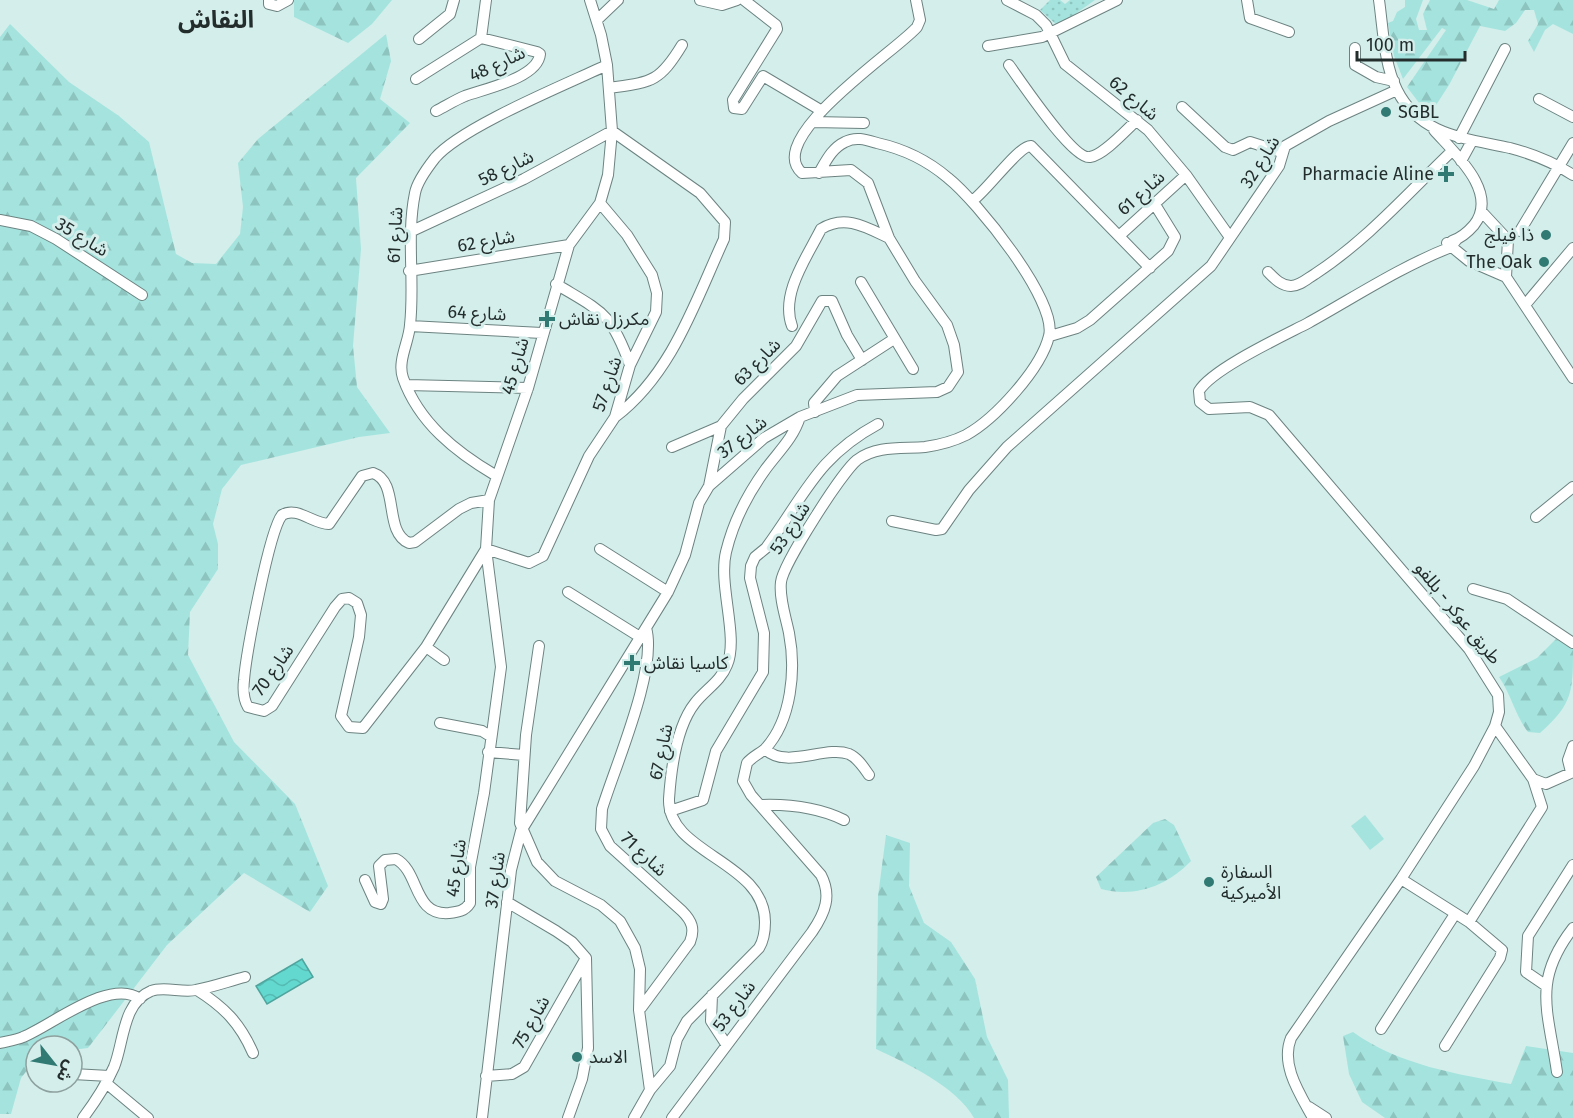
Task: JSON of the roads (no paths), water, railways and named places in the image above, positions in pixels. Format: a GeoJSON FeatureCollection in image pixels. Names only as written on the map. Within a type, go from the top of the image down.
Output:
{"type":"FeatureCollection","features":[{"type":"Feature","properties":{"kind":"street"},"geometry":{"type":"LineString","coordinates":[[268,0],[269,4],[277,6],[288,0]]}},
{"type":"Feature","properties":{"kind":"street"},"geometry":{"type":"LineString","coordinates":[[419,39],[450,14],[454,0]]}},
{"type":"Feature","properties":{"kind":"street","name":"شارع 48"},"geometry":{"type":"LineString","coordinates":[[436,111],[465,96],[504,83],[530,71],[538,63],[540,54],[537,52],[481,38],[486,0]]}},
{"type":"Feature","properties":{"kind":"street","name":"شارع 45"},"geometry":{"type":"LineString","coordinates":[[365,880],[375,902],[381,904],[383,899],[379,866],[384,860],[396,859],[404,866],[422,900],[430,908],[442,913],[466,909],[470,903],[470,867],[484,793],[490,736],[498,696],[500,653],[486,549],[489,500],[495,475],[528,388],[569,244],[600,203],[608,175],[612,131],[607,65],[590,0]]}},
{"type":"Feature","properties":{"kind":"street"},"geometry":{"type":"LineString","coordinates":[[597,20],[618,0]]}},
{"type":"Feature","properties":{"kind":"street"},"geometry":{"type":"LineString","coordinates":[[700,0],[722,5],[738,0]]}},
{"type":"Feature","properties":{"kind":"street"},"geometry":{"type":"LineString","coordinates":[[744,0],[773,23],[777,29],[733,100],[734,108],[742,109],[764,76],[822,111]]}},
{"type":"Feature","properties":{"kind":"street","name":"شارع 37"},"geometry":{"type":"LineString","coordinates":[[482,1118],[513,856],[521,831],[668,592],[682,562],[699,503],[709,486],[764,438],[800,417],[857,395],[937,393],[948,387],[958,372],[954,345],[947,326],[915,281],[890,238],[868,183],[861,175],[851,170],[802,173],[796,166],[795,158],[801,139],[822,111],[857,75],[917,27],[920,20],[916,0]]}},
{"type":"Feature","properties":{"kind":"street","name":"شارع 62"},"geometry":{"type":"LineString","coordinates":[[1008,0],[1036,15],[1050,33],[1065,64],[1137,120],[1186,176],[1229,237]]}},
{"type":"Feature","properties":{"kind":"street"},"geometry":{"type":"LineString","coordinates":[[988,46],[1050,33],[1118,0]]}},
{"type":"Feature","properties":{"kind":"street"},"geometry":{"type":"LineString","coordinates":[[1247,0],[1250,18],[1289,32]]}},
{"type":"Feature","properties":{"kind":"street"},"geometry":{"type":"LineString","coordinates":[[1379,0],[1396,86],[1417,118],[1434,130],[1477,184],[1481,211],[1508,240],[1506,277]]}},
{"type":"Feature","properties":{"kind":"street"},"geometry":{"type":"LineString","coordinates":[[416,79],[481,38]]}},
{"type":"Feature","properties":{"kind":"street"},"geometry":{"type":"LineString","coordinates":[[609,88],[652,80],[661,75],[682,45]]}},
{"type":"Feature","properties":{"kind":"street"},"geometry":{"type":"LineString","coordinates":[[1355,48],[1355,65],[1396,86]]}},
{"type":"Feature","properties":{"kind":"street"},"geometry":{"type":"LineString","coordinates":[[1268,272],[1282,284],[1290,286],[1299,284],[1365,237],[1456,155],[1505,49]]}},
{"type":"Feature","properties":{"kind":"street","name":"شارع 61"},"geometry":{"type":"LineString","coordinates":[[495,475],[464,456],[440,436],[425,418],[406,385],[401,365],[410,326],[409,272],[415,190],[436,156],[506,114],[607,65]]}},
{"type":"Feature","properties":{"kind":"street"},"geometry":{"type":"LineString","coordinates":[[1009,65],[1052,123],[1083,156],[1091,157],[1103,151],[1137,120]]}},
{"type":"Feature","properties":{"kind":"street","name":"شارع 32"},"geometry":{"type":"LineString","coordinates":[[892,520],[936,530],[942,529],[969,490],[996,458],[1211,266],[1279,166],[1281,152],[1291,140],[1396,86]]}},
{"type":"Feature","properties":{"kind":"street"},"geometry":{"type":"LineString","coordinates":[[1539,99],[1573,117]]}},
{"type":"Feature","properties":{"kind":"street"},"geometry":{"type":"LineString","coordinates":[[1182,107],[1225,147],[1233,150],[1250,142],[1281,152]]}},
{"type":"Feature","properties":{"kind":"street"},"geometry":{"type":"LineString","coordinates":[[813,122],[864,123]]}},
{"type":"Feature","properties":{"kind":"street"},"geometry":{"type":"LineString","coordinates":[[1434,130],[1534,155],[1573,175]]}},
{"type":"Feature","properties":{"kind":"street"},"geometry":{"type":"LineString","coordinates":[[612,131],[700,193],[720,215],[726,231],[662,367],[642,395],[615,417]]}},
{"type":"Feature","properties":{"kind":"street","name":"شارع 58"},"geometry":{"type":"LineString","coordinates":[[412,231],[524,179],[612,131]]}},
{"type":"Feature","properties":{"kind":"street"},"geometry":{"type":"LineString","coordinates":[[819,173],[837,147],[853,139],[863,139],[903,149],[924,161],[948,178],[972,201],[1028,275],[1044,303],[1050,336],[1077,328],[1150,268],[1175,241],[1173,232],[1154,203]]}},
{"type":"Feature","properties":{"kind":"street"},"geometry":{"type":"LineString","coordinates":[[1520,231],[1561,167],[1573,143]]}},
{"type":"Feature","properties":{"kind":"street"},"geometry":{"type":"LineString","coordinates":[[972,201],[983,194],[1021,150],[1029,146],[1037,150],[1150,268]]}},
{"type":"Feature","properties":{"kind":"street","name":"شارع 61"},"geometry":{"type":"LineString","coordinates":[[1119,236],[1186,176]]}},
{"type":"Feature","properties":{"kind":"street","name":"شارع 57"},"geometry":{"type":"LineString","coordinates":[[486,549],[529,563],[543,556],[589,456],[615,417],[630,365],[656,312],[657,293],[643,259],[627,235],[600,203]]}},
{"type":"Feature","properties":{"kind":"street","name":"طريق عوكر - بللفو"},"geometry":{"type":"LineString","coordinates":[[1313,1118],[1289,1067],[1287,1053],[1291,1038],[1401,879],[1474,766],[1495,726],[1499,701],[1492,683],[1481,666],[1277,424],[1266,413],[1255,408],[1212,410],[1206,408],[1199,400],[1201,388],[1211,379],[1261,348],[1451,243],[1474,225],[1481,211]]}},
{"type":"Feature","properties":{"kind":"street","name":"شارع 35"},"geometry":{"type":"LineString","coordinates":[[0,220],[31,226],[56,239],[142,295]]}},
{"type":"Feature","properties":{"kind":"street"},"geometry":{"type":"LineString","coordinates":[[792,326],[788,315],[788,300],[821,229],[832,222],[842,220],[860,224],[890,238]]}},
{"type":"Feature","properties":{"kind":"street"},"geometry":{"type":"LineString","coordinates":[[1451,243],[1469,261],[1506,277],[1573,378]]}},
{"type":"Feature","properties":{"kind":"street","name":"شارع 62"},"geometry":{"type":"LineString","coordinates":[[409,272],[569,244]]}},
{"type":"Feature","properties":{"kind":"street"},"geometry":{"type":"LineString","coordinates":[[1525,305],[1573,248]]}},
{"type":"Feature","properties":{"kind":"street"},"geometry":{"type":"LineString","coordinates":[[861,282],[914,369]]}},
{"type":"Feature","properties":{"kind":"street"},"geometry":{"type":"LineString","coordinates":[[556,284],[602,312],[613,324],[630,365]]}},
{"type":"Feature","properties":{"kind":"street","name":"شارع 63"},"geometry":{"type":"LineString","coordinates":[[709,486],[721,426],[743,399],[796,346],[822,301],[832,301],[847,335],[862,360]]}},
{"type":"Feature","properties":{"kind":"street","name":"شارع 64"},"geometry":{"type":"LineString","coordinates":[[410,326],[542,333]]}},
{"type":"Feature","properties":{"kind":"street","name":"شارع 53"},"geometry":{"type":"LineString","coordinates":[[672,1118],[812,932],[823,916],[827,901],[827,888],[821,875],[746,788],[743,776],[749,760],[765,749],[785,710],[791,684],[793,654],[780,585],[784,567],[857,460],[876,451],[925,447],[966,435],[1000,407],[1033,370],[1050,336]]}},
{"type":"Feature","properties":{"kind":"street"},"geometry":{"type":"LineString","coordinates":[[815,412],[814,403],[828,384],[894,339]]}},
{"type":"Feature","properties":{"kind":"street"},"geometry":{"type":"LineString","coordinates":[[406,385],[528,388]]}},
{"type":"Feature","properties":{"kind":"street","name":"شارع 67"},"geometry":{"type":"LineString","coordinates":[[670,811],[673,774],[685,718],[724,671],[729,658],[724,576],[725,555],[734,525],[765,470],[795,432],[800,417]]}},
{"type":"Feature","properties":{"kind":"street"},"geometry":{"type":"LineString","coordinates":[[634,1118],[650,1090],[668,1070],[677,1039],[687,1021],[762,942],[765,924],[763,906],[756,891],[676,825],[670,811],[703,800],[716,751],[763,672],[764,633],[750,578],[751,566],[755,557],[766,548],[813,477],[831,456],[856,435],[878,424]]}},
{"type":"Feature","properties":{"kind":"street"},"geometry":{"type":"LineString","coordinates":[[672,447],[721,426]]}},
{"type":"Feature","properties":{"kind":"street","name":"شارع 70"},"geometry":{"type":"LineString","coordinates":[[486,549],[426,647],[367,725],[359,729],[349,727],[342,719],[341,712],[359,637],[361,615],[356,601],[345,598],[335,607],[273,706],[258,711],[248,707],[244,696],[250,637],[269,549],[282,515],[293,513],[319,523],[329,524],[362,476],[373,473],[379,476],[385,487],[399,534],[405,542],[411,543],[465,506],[489,500]]}},
{"type":"Feature","properties":{"kind":"street"},"geometry":{"type":"LineString","coordinates":[[1536,516],[1573,487]]}},
{"type":"Feature","properties":{"kind":"street"},"geometry":{"type":"LineString","coordinates":[[600,549],[668,592]]}},
{"type":"Feature","properties":{"kind":"street"},"geometry":{"type":"LineString","coordinates":[[1473,589],[1507,598],[1573,643]]}},
{"type":"Feature","properties":{"kind":"street"},"geometry":{"type":"LineString","coordinates":[[568,592],[643,632]]}},
{"type":"Feature","properties":{"kind":"street","name":"شارع 71"},"geometry":{"type":"LineString","coordinates":[[639,1010],[690,942],[693,930],[690,919],[610,846],[601,829],[602,809],[645,675],[650,641],[643,632]]}},
{"type":"Feature","properties":{"kind":"street"},"geometry":{"type":"LineString","coordinates":[[539,646],[524,755],[519,810],[521,831],[537,862],[555,881],[601,904],[624,927],[635,948],[640,969],[639,1010],[650,1090]]}},
{"type":"Feature","properties":{"kind":"street"},"geometry":{"type":"LineString","coordinates":[[426,647],[444,660]]}},
{"type":"Feature","properties":{"kind":"street"},"geometry":{"type":"LineString","coordinates":[[440,723],[482,731],[490,736]]}},
{"type":"Feature","properties":{"kind":"street"},"geometry":{"type":"LineString","coordinates":[[1469,922],[1542,807],[1533,779],[1495,726]]}},
{"type":"Feature","properties":{"kind":"street"},"geometry":{"type":"LineString","coordinates":[[1533,779],[1546,784],[1572,772],[1568,760],[1573,746]]}},
{"type":"Feature","properties":{"kind":"street"},"geometry":{"type":"LineString","coordinates":[[765,749],[769,753],[783,757],[847,753],[857,760],[869,775]]}},
{"type":"Feature","properties":{"kind":"street"},"geometry":{"type":"LineString","coordinates":[[488,752],[524,755]]}},
{"type":"Feature","properties":{"kind":"street"},"geometry":{"type":"LineString","coordinates":[[761,805],[788,805],[820,810],[844,820]]}},
{"type":"Feature","properties":{"kind":"street"},"geometry":{"type":"LineString","coordinates":[[1545,985],[1526,972],[1528,936],[1573,865]]}},
{"type":"Feature","properties":{"kind":"street"},"geometry":{"type":"LineString","coordinates":[[1401,879],[1469,922],[1499,946],[1502,953],[1445,1046]]}},
{"type":"Feature","properties":{"kind":"street"},"geometry":{"type":"LineString","coordinates":[[507,902],[572,942],[586,958],[588,1048],[582,1079],[568,1118]]}},
{"type":"Feature","properties":{"kind":"street"},"geometry":{"type":"LineString","coordinates":[[1381,1029],[1455,914]]}},
{"type":"Feature","properties":{"kind":"street"},"geometry":{"type":"LineString","coordinates":[[1557,1072],[1545,985],[1554,954],[1573,928]]}},
{"type":"Feature","properties":{"kind":"street","name":"شارع 75"},"geometry":{"type":"LineString","coordinates":[[486,1076],[512,1074],[524,1067],[586,958]]}},
{"type":"Feature","properties":{"kind":"street"},"geometry":{"type":"LineString","coordinates":[[83,1118],[108,1079],[122,1032],[140,999],[157,990],[197,990],[245,977]]}},
{"type":"Feature","properties":{"kind":"street"},"geometry":{"type":"LineString","coordinates":[[197,990],[232,1016],[243,1030],[253,1053]]}},
{"type":"Feature","properties":{"kind":"street"},"geometry":{"type":"LineString","coordinates":[[0,1043],[25,1037],[63,1014],[106,996],[125,993],[140,999]]}},
{"type":"Feature","properties":{"kind":"street"},"geometry":{"type":"LineString","coordinates":[[712,995],[711,1021],[726,1044]]}},
{"type":"Feature","properties":{"kind":"street"},"geometry":{"type":"LineString","coordinates":[[84,1076],[108,1079],[148,1118]]}},
{"type":"Feature","properties":{"kind":"street"},"geometry":{"type":"LineString","coordinates":[[1306,1105],[1326,1118]]}},
{"type":"Feature","properties":{"kind":"water"},"geometry":{"type":"Polygon","coordinates":[[[302,959],[313,977],[267,1004],[256,986],[302,959]]]}},
{"type":"Feature","properties":{"kind":"place","name":"SGBL"},"geometry":{"type":"Point","coordinates":[1386,112]}},
{"type":"Feature","properties":{"kind":"place","name":"Pharmacie Aline"},"geometry":{"type":"Point","coordinates":[1446,174]}},
{"type":"Feature","properties":{"kind":"place","name":"ذا فيلج"},"geometry":{"type":"Point","coordinates":[1546,235]}},
{"type":"Feature","properties":{"kind":"place","name":"The Oak"},"geometry":{"type":"Point","coordinates":[1544,262]}},
{"type":"Feature","properties":{"kind":"place","name":"مكرزل نقاش"},"geometry":{"type":"Point","coordinates":[547,319]}},
{"type":"Feature","properties":{"kind":"place","name":"كاسيا نقاش"},"geometry":{"type":"Point","coordinates":[632,663]}},
{"type":"Feature","properties":{"kind":"place","name":"السفارة الأميركية"},"geometry":{"type":"Point","coordinates":[1209,882]}},
{"type":"Feature","properties":{"kind":"place","name":"الاسد"},"geometry":{"type":"Point","coordinates":[577,1057]}},
{"type":"Feature","properties":{"kind":"district","name":"النقاش"},"geometry":{"type":"Point","coordinates":[216,20]}}]}
